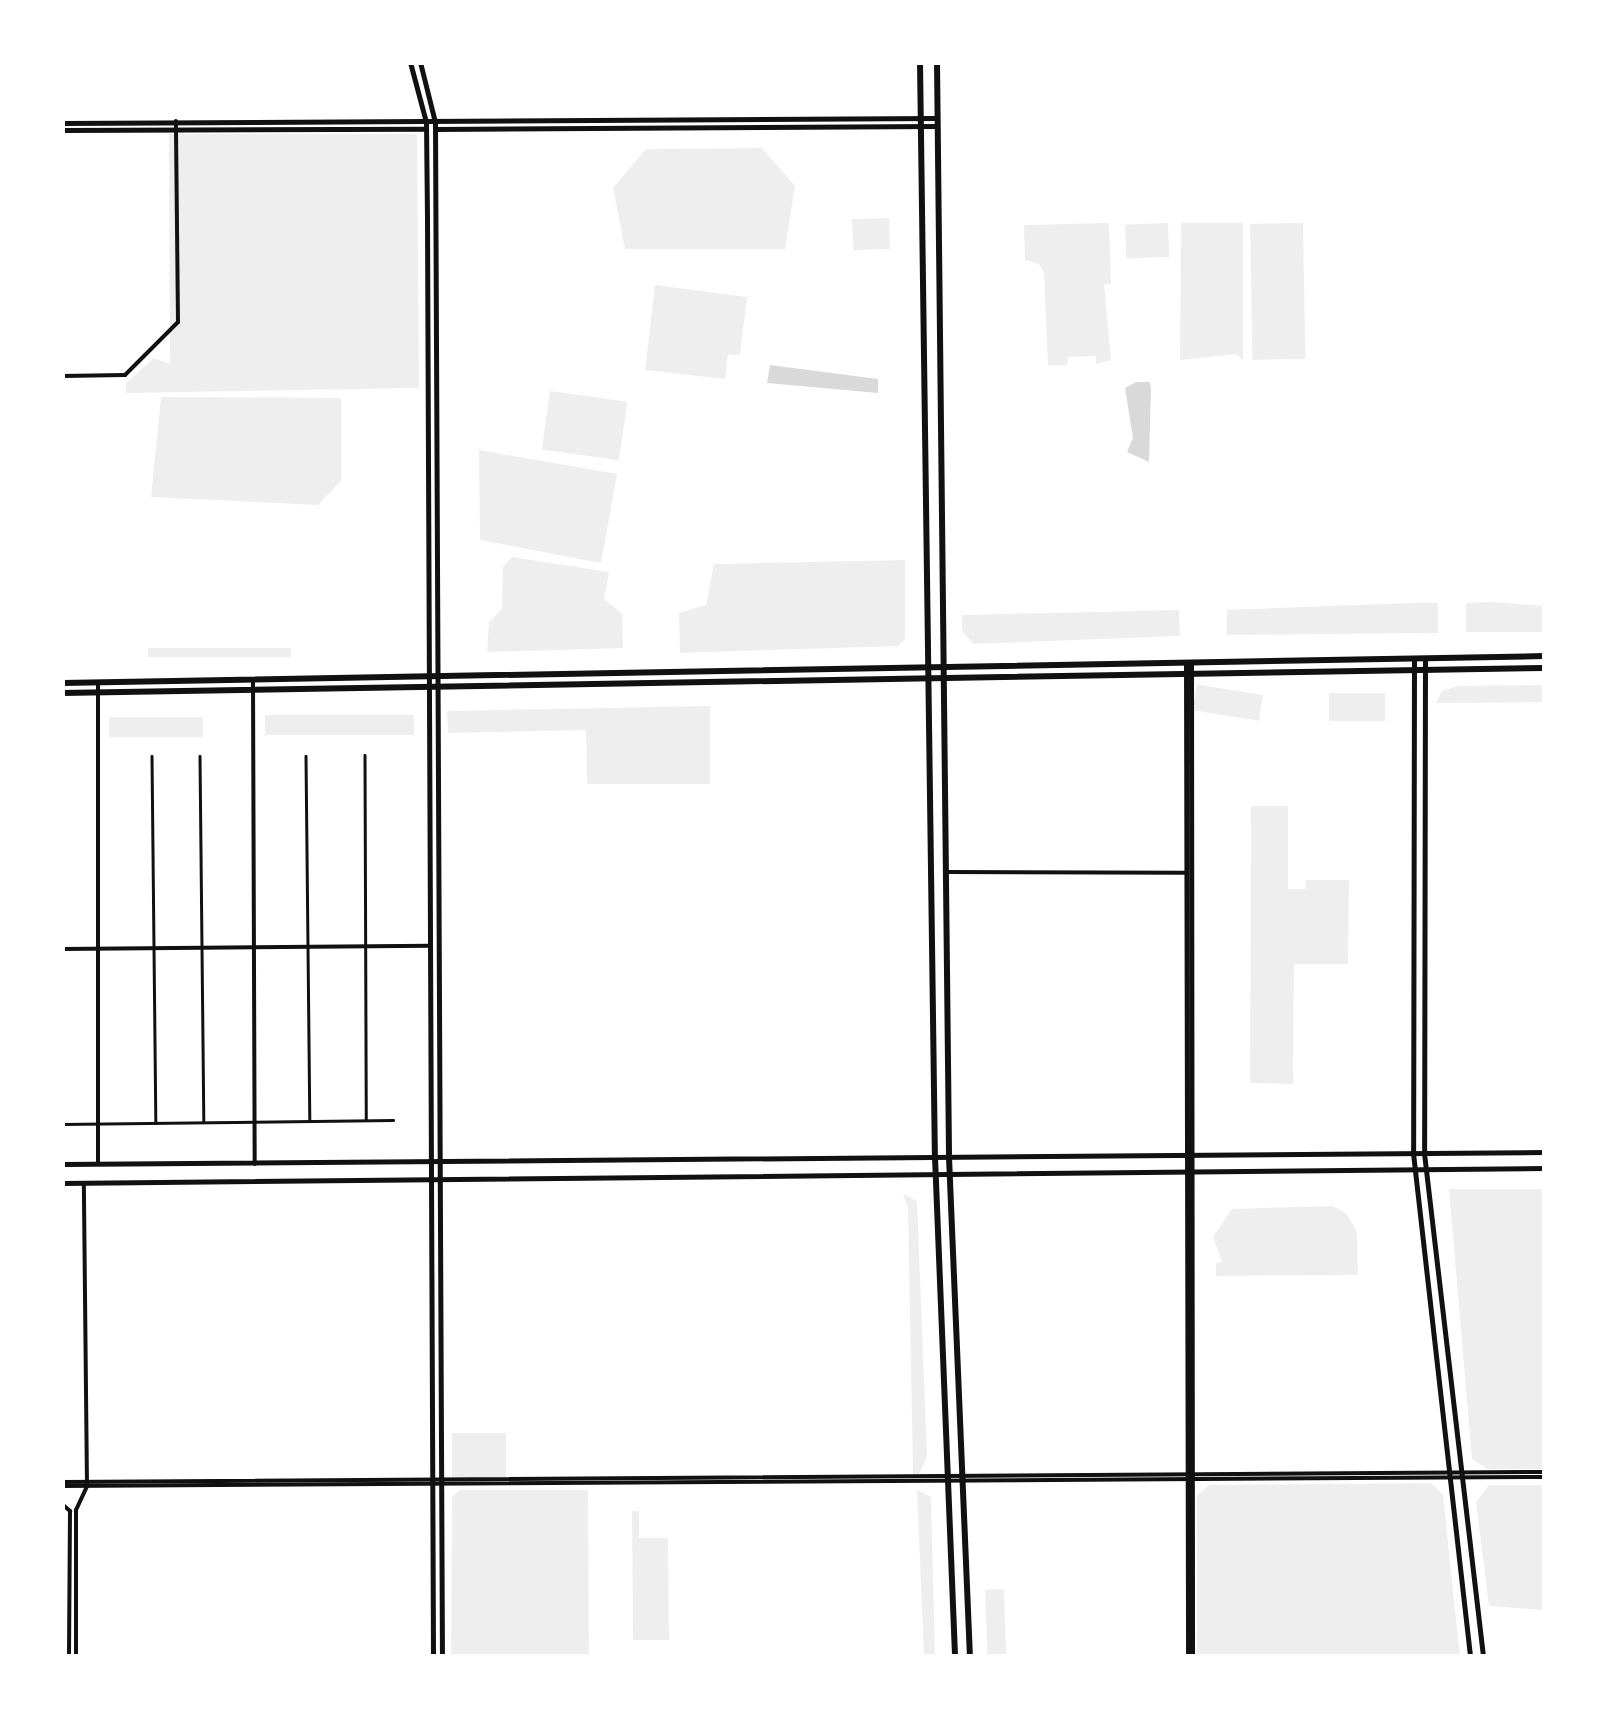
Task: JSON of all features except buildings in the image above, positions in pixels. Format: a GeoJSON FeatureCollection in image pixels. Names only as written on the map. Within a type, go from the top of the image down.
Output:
{"type":"FeatureCollection","features":[{"type":"Feature","properties":{"kind":"main road"},"geometry":{"type":"LineString","coordinates":[[920,62],[935,1172],[954,1656]]}},
{"type":"Feature","properties":{"kind":"main road"},"geometry":{"type":"LineString","coordinates":[[937,62],[949,1156],[973,1656]]}},
{"type":"Feature","properties":{"kind":"main road"},"geometry":{"type":"LineString","coordinates":[[62,683],[1544,656]]}},
{"type":"Feature","properties":{"kind":"main road"},"geometry":{"type":"LineString","coordinates":[[62,693],[1544,668]]}},
{"type":"Feature","properties":{"kind":"street"},"geometry":{"type":"LineString","coordinates":[[410,62],[426,125],[436,675]]}},
{"type":"Feature","properties":{"kind":"street"},"geometry":{"type":"LineString","coordinates":[[420,62],[436,125],[442,1656]]}},
{"type":"Feature","properties":{"kind":"street"},"geometry":{"type":"LineString","coordinates":[[62,376],[125,375],[178,322],[176,121]]}},
{"type":"Feature","properties":{"kind":"street"},"geometry":{"type":"LineString","coordinates":[[62,127],[176,121],[426,125],[937,122]]}},
{"type":"Feature","properties":{"kind":"street"},"geometry":{"type":"LineString","coordinates":[[62,127],[176,130],[426,125]]}},
{"type":"Feature","properties":{"kind":"street"},"geometry":{"type":"LineString","coordinates":[[1414,658],[1413,1153],[1470,1656]]}},
{"type":"Feature","properties":{"kind":"street"},"geometry":{"type":"LineString","coordinates":[[1424,658],[1424,1153],[1482,1656]]}},
{"type":"Feature","properties":{"kind":"street"},"geometry":{"type":"LineString","coordinates":[[1188,662],[1190,1656]]}},
{"type":"Feature","properties":{"kind":"street"},"geometry":{"type":"LineString","coordinates":[[253,681],[255,1164]]}},
{"type":"Feature","properties":{"kind":"street"},"geometry":{"type":"LineString","coordinates":[[98,682],[98,1164]]}},
{"type":"Feature","properties":{"kind":"street"},"geometry":{"type":"LineString","coordinates":[[433,1656],[431,946],[436,688]]}},
{"type":"Feature","properties":{"kind":"street"},"geometry":{"type":"LineString","coordinates":[[946,872],[1189,873]]}},
{"type":"Feature","properties":{"kind":"street"},"geometry":{"type":"LineString","coordinates":[[62,948],[431,946]]}},
{"type":"Feature","properties":{"kind":"street"},"geometry":{"type":"LineString","coordinates":[[62,1164],[1544,1152]]}},
{"type":"Feature","properties":{"kind":"street"},"geometry":{"type":"LineString","coordinates":[[1275,1154],[1276,1170]]}},
{"type":"Feature","properties":{"kind":"street"},"geometry":{"type":"LineString","coordinates":[[698,1158],[698,1176]]}},
{"type":"Feature","properties":{"kind":"street"},"geometry":{"type":"LineString","coordinates":[[783,1158],[784,1175]]}},
{"type":"Feature","properties":{"kind":"street"},"geometry":{"type":"LineString","coordinates":[[511,1162],[512,1178]]}},
{"type":"Feature","properties":{"kind":"street"},"geometry":{"type":"LineString","coordinates":[[62,1183],[1544,1168]]}},
{"type":"Feature","properties":{"kind":"street"},"geometry":{"type":"LineString","coordinates":[[72,1656],[76,1510],[87,1484],[84,1183]]}},
{"type":"Feature","properties":{"kind":"street"},"geometry":{"type":"LineString","coordinates":[[62,1484],[1544,1475]]}},
{"type":"Feature","properties":{"kind":"street"},"geometry":{"type":"LineString","coordinates":[[62,1504],[70,1511],[72,1656]]}},
{"type":"Feature","properties":{"kind":"lane"},"geometry":{"type":"LineString","coordinates":[[365,755],[366,1120]]}},
{"type":"Feature","properties":{"kind":"lane"},"geometry":{"type":"LineString","coordinates":[[152,756],[156,1123]]}},
{"type":"Feature","properties":{"kind":"lane"},"geometry":{"type":"LineString","coordinates":[[200,756],[204,1122]]}},
{"type":"Feature","properties":{"kind":"lane"},"geometry":{"type":"LineString","coordinates":[[306,756],[310,1121]]}},
{"type":"Feature","properties":{"kind":"lane"},"geometry":{"type":"LineString","coordinates":[[62,1124],[393,1120]]}},
{"type":"Feature","properties":{"kind":"shaded area"},"geometry":{"type":"Polygon","coordinates":[[[169,134],[417,134],[419,388],[126,393],[126,383],[154,358],[170,364],[169,134]]]}},
{"type":"Feature","properties":{"kind":"shaded area"},"geometry":{"type":"Polygon","coordinates":[[[762,148],[795,186],[785,249],[625,249],[613,188],[646,149],[762,148]]]}},
{"type":"Feature","properties":{"kind":"shaded area"},"geometry":{"type":"Polygon","coordinates":[[[889,218],[890,249],[853,250],[852,219],[889,218]]]}},
{"type":"Feature","properties":{"kind":"shaded area"},"geometry":{"type":"Polygon","coordinates":[[[1109,223],[1111,284],[1104,284],[1111,360],[1096,364],[1096,356],[1068,357],[1067,365],[1048,365],[1044,273],[1039,264],[1025,260],[1024,225],[1109,223]]]}},
{"type":"Feature","properties":{"kind":"shaded area"},"geometry":{"type":"Polygon","coordinates":[[[1168,223],[1169,257],[1126,258],[1125,225],[1168,223]]]}},
{"type":"Feature","properties":{"kind":"shaded area"},"geometry":{"type":"Polygon","coordinates":[[[1181,223],[1243,223],[1243,361],[1237,354],[1180,360],[1181,223]]]}},
{"type":"Feature","properties":{"kind":"shaded area"},"geometry":{"type":"Polygon","coordinates":[[[1303,223],[1305,359],[1252,360],[1250,224],[1303,223]]]}},
{"type":"Feature","properties":{"kind":"shaded area"},"geometry":{"type":"Polygon","coordinates":[[[655,285],[747,297],[740,355],[728,354],[725,379],[645,370],[655,285]]]}},
{"type":"Feature","properties":{"kind":"shaded area"},"geometry":{"type":"Polygon","coordinates":[[[770,365],[878,379],[878,393],[767,383],[770,365]]]}},
{"type":"Feature","properties":{"kind":"shaded area"},"geometry":{"type":"Polygon","coordinates":[[[1136,382],[1150,382],[1149,462],[1127,452],[1133,438],[1125,388],[1136,382]]]}},
{"type":"Feature","properties":{"kind":"shaded area"},"geometry":{"type":"Polygon","coordinates":[[[550,391],[627,402],[619,460],[542,449],[550,391]]]}},
{"type":"Feature","properties":{"kind":"shaded area"},"geometry":{"type":"Polygon","coordinates":[[[161,397],[341,398],[341,481],[318,505],[151,497],[161,397]]]}},
{"type":"Feature","properties":{"kind":"shaded area"},"geometry":{"type":"Polygon","coordinates":[[[479,450],[617,474],[601,563],[480,540],[479,450]]]}},
{"type":"Feature","properties":{"kind":"shaded area"},"geometry":{"type":"Polygon","coordinates":[[[512,557],[609,572],[604,599],[622,614],[623,648],[487,652],[489,622],[502,609],[503,567],[512,557]]]}},
{"type":"Feature","properties":{"kind":"shaded area"},"geometry":{"type":"Polygon","coordinates":[[[905,560],[905,639],[898,646],[680,653],[679,613],[706,605],[714,564],[905,560]]]}},
{"type":"Feature","properties":{"kind":"shaded area"},"geometry":{"type":"Polygon","coordinates":[[[1438,603],[1438,633],[1227,635],[1227,610],[1438,603]]]}},
{"type":"Feature","properties":{"kind":"shaded area"},"geometry":{"type":"Polygon","coordinates":[[[1466,603],[1544,606],[1544,632],[1466,632],[1466,603]]]}},
{"type":"Feature","properties":{"kind":"shaded area"},"geometry":{"type":"Polygon","coordinates":[[[1179,610],[1180,636],[973,644],[962,630],[962,615],[1179,610]]]}},
{"type":"Feature","properties":{"kind":"shaded area"},"geometry":{"type":"Polygon","coordinates":[[[148,648],[291,648],[291,657],[148,657],[148,648]]]}},
{"type":"Feature","properties":{"kind":"shaded area"},"geometry":{"type":"Polygon","coordinates":[[[1197,685],[1263,695],[1259,721],[1193,710],[1197,685]]]}},
{"type":"Feature","properties":{"kind":"shaded area"},"geometry":{"type":"Polygon","coordinates":[[[1544,685],[1544,702],[1436,703],[1442,691],[1458,686],[1544,685]]]}},
{"type":"Feature","properties":{"kind":"shaded area"},"geometry":{"type":"Polygon","coordinates":[[[1329,693],[1385,693],[1385,721],[1329,721],[1329,693]]]}},
{"type":"Feature","properties":{"kind":"shaded area"},"geometry":{"type":"Polygon","coordinates":[[[710,706],[710,784],[587,784],[586,730],[448,733],[447,711],[710,706]]]}},
{"type":"Feature","properties":{"kind":"shaded area"},"geometry":{"type":"Polygon","coordinates":[[[265,715],[414,715],[414,735],[265,735],[265,715]]]}},
{"type":"Feature","properties":{"kind":"shaded area"},"geometry":{"type":"Polygon","coordinates":[[[109,717],[203,717],[203,737],[109,737],[109,717]]]}},
{"type":"Feature","properties":{"kind":"shaded area"},"geometry":{"type":"Polygon","coordinates":[[[1251,806],[1288,806],[1288,889],[1305,889],[1306,880],[1349,880],[1348,964],[1294,964],[1293,1084],[1250,1083],[1251,806]]]}},
{"type":"Feature","properties":{"kind":"shaded area"},"geometry":{"type":"Polygon","coordinates":[[[1449,1189],[1544,1189],[1544,1469],[1488,1469],[1472,1459],[1449,1189]]]}},
{"type":"Feature","properties":{"kind":"shaded area"},"geometry":{"type":"Polygon","coordinates":[[[903,1194],[917,1201],[927,1456],[919,1474],[913,1474],[908,1207],[903,1194]]]}},
{"type":"Feature","properties":{"kind":"shaded area"},"geometry":{"type":"Polygon","coordinates":[[[1333,1206],[1347,1214],[1357,1232],[1358,1275],[1216,1276],[1216,1263],[1222,1262],[1213,1237],[1232,1209],[1333,1206]]]}},
{"type":"Feature","properties":{"kind":"shaded area"},"geometry":{"type":"Polygon","coordinates":[[[452,1433],[506,1433],[506,1477],[452,1477],[452,1433]]]}},
{"type":"Feature","properties":{"kind":"shaded area"},"geometry":{"type":"Polygon","coordinates":[[[1431,1483],[1443,1495],[1460,1656],[1197,1656],[1197,1496],[1209,1485],[1431,1483]]]}},
{"type":"Feature","properties":{"kind":"shaded area"},"geometry":{"type":"Polygon","coordinates":[[[1489,1485],[1544,1485],[1544,1610],[1489,1606],[1476,1502],[1489,1485]]]}},
{"type":"Feature","properties":{"kind":"shaded area"},"geometry":{"type":"Polygon","coordinates":[[[460,1490],[588,1490],[589,1656],[451,1656],[452,1497],[460,1490]]]}},
{"type":"Feature","properties":{"kind":"shaded area"},"geometry":{"type":"Polygon","coordinates":[[[917,1490],[931,1497],[935,1656],[924,1656],[917,1490]]]}},
{"type":"Feature","properties":{"kind":"shaded area"},"geometry":{"type":"Polygon","coordinates":[[[632,1511],[639,1511],[639,1538],[668,1538],[669,1640],[633,1640],[632,1511]]]}},
{"type":"Feature","properties":{"kind":"shaded area"},"geometry":{"type":"Polygon","coordinates":[[[1004,1589],[1006,1656],[987,1656],[985,1590],[1004,1589]]]}}]}
